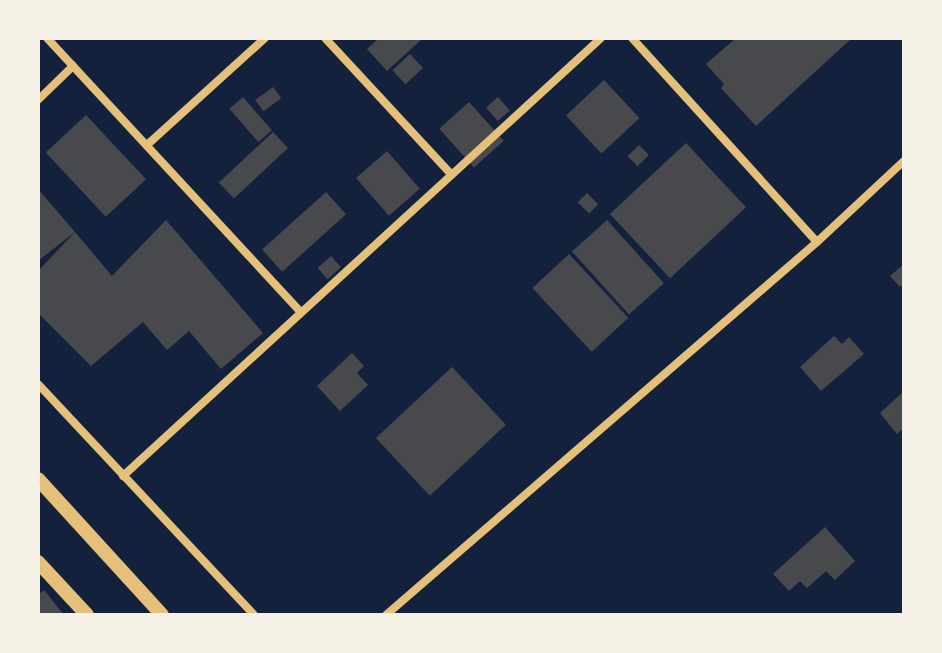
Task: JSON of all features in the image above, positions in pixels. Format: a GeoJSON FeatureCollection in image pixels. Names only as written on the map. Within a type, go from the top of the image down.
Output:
{"type":"FeatureCollection","features":[{"type":"Feature","properties":{"kind":"street"},"geometry":{"type":"LineString","coordinates":[[47,38],[301,312]]}},
{"type":"Feature","properties":{"kind":"street"},"geometry":{"type":"LineString","coordinates":[[147,145],[265,38]]}},
{"type":"Feature","properties":{"kind":"street"},"geometry":{"type":"LineString","coordinates":[[325,38],[451,174]]}},
{"type":"Feature","properties":{"kind":"street"},"geometry":{"type":"LineString","coordinates":[[123,476],[601,38]]}},
{"type":"Feature","properties":{"kind":"street"},"geometry":{"type":"LineString","coordinates":[[632,38],[817,242]]}},
{"type":"Feature","properties":{"kind":"street"},"geometry":{"type":"LineString","coordinates":[[38,100],[73,66]]}},
{"type":"Feature","properties":{"kind":"street"},"geometry":{"type":"LineString","coordinates":[[386,615],[817,242],[904,161]]}},
{"type":"Feature","properties":{"kind":"street"},"geometry":{"type":"LineString","coordinates":[[38,384],[254,615]]}},
{"type":"Feature","properties":{"kind":"street"},"geometry":{"type":"LineString","coordinates":[[38,479],[162,615]]}},
{"type":"Feature","properties":{"kind":"street"},"geometry":{"type":"LineString","coordinates":[[38,562],[87,615]]}},
{"type":"Feature","properties":{"kind":"building"},"geometry":{"type":"Polygon","coordinates":[[[379,38],[423,38],[387,71],[367,49],[379,38]]]}},
{"type":"Feature","properties":{"kind":"building"},"geometry":{"type":"Polygon","coordinates":[[[736,38],[852,38],[756,126],[721,88],[724,84],[706,64],[736,38]]]}},
{"type":"Feature","properties":{"kind":"building"},"geometry":{"type":"Polygon","coordinates":[[[410,54],[423,68],[405,84],[392,70],[410,54]]]}},
{"type":"Feature","properties":{"kind":"building"},"geometry":{"type":"Polygon","coordinates":[[[604,80],[639,118],[601,153],[566,115],[604,80]]]}},
{"type":"Feature","properties":{"kind":"building"},"geometry":{"type":"Polygon","coordinates":[[[273,87],[281,98],[263,111],[255,100],[273,87]]]}},
{"type":"Feature","properties":{"kind":"building"},"geometry":{"type":"Polygon","coordinates":[[[243,97],[272,130],[258,142],[229,109],[243,97]]]}},
{"type":"Feature","properties":{"kind":"building"},"geometry":{"type":"Polygon","coordinates":[[[498,97],[510,111],[498,121],[486,107],[498,97]]]}},
{"type":"Feature","properties":{"kind":"building"},"geometry":{"type":"Polygon","coordinates":[[[469,102],[504,141],[474,167],[439,129],[469,102]]]}},
{"type":"Feature","properties":{"kind":"building"},"geometry":{"type":"Polygon","coordinates":[[[86,115],[146,179],[106,217],[46,153],[86,115]]]}},
{"type":"Feature","properties":{"kind":"building"},"geometry":{"type":"Polygon","coordinates":[[[273,132],[288,148],[234,199],[219,182],[273,132]]]}},
{"type":"Feature","properties":{"kind":"building"},"geometry":{"type":"Polygon","coordinates":[[[686,143],[746,207],[670,278],[610,214],[686,143]]]}},
{"type":"Feature","properties":{"kind":"building"},"geometry":{"type":"Polygon","coordinates":[[[639,145],[649,155],[638,166],[628,156],[639,145]]]}},
{"type":"Feature","properties":{"kind":"building"},"geometry":{"type":"Polygon","coordinates":[[[387,151],[420,189],[389,216],[356,178],[387,151]]]}},
{"type":"Feature","properties":{"kind":"building"},"geometry":{"type":"Polygon","coordinates":[[[38,189],[75,232],[38,261],[38,189]]]}},
{"type":"Feature","properties":{"kind":"building"},"geometry":{"type":"Polygon","coordinates":[[[326,192],[346,214],[282,272],[262,250],[326,192]]]}},
{"type":"Feature","properties":{"kind":"building"},"geometry":{"type":"Polygon","coordinates":[[[587,193],[598,204],[589,214],[578,202],[587,193]]]}},
{"type":"Feature","properties":{"kind":"building"},"geometry":{"type":"Polygon","coordinates":[[[166,220],[263,333],[221,369],[189,331],[167,350],[143,322],[91,366],[38,313],[38,271],[75,232],[112,276],[166,220]]]}},
{"type":"Feature","properties":{"kind":"building"},"geometry":{"type":"Polygon","coordinates":[[[607,220],[664,283],[629,315],[572,251],[607,220]]]}},
{"type":"Feature","properties":{"kind":"building"},"geometry":{"type":"Polygon","coordinates":[[[569,254],[628,318],[592,352],[532,288],[569,254]]]}},
{"type":"Feature","properties":{"kind":"building"},"geometry":{"type":"Polygon","coordinates":[[[331,256],[341,267],[328,279],[318,268],[331,256]]]}},
{"type":"Feature","properties":{"kind":"building"},"geometry":{"type":"Polygon","coordinates":[[[904,264],[904,284],[900,287],[890,276],[904,264]]]}},
{"type":"Feature","properties":{"kind":"building"},"geometry":{"type":"Polygon","coordinates":[[[834,336],[842,344],[849,337],[864,354],[821,391],[800,367],[834,336]]]}},
{"type":"Feature","properties":{"kind":"building"},"geometry":{"type":"Polygon","coordinates":[[[352,353],[364,366],[357,373],[368,385],[340,411],[317,386],[352,353]]]}},
{"type":"Feature","properties":{"kind":"building"},"geometry":{"type":"Polygon","coordinates":[[[452,367],[506,425],[430,496],[376,438],[452,367]]]}},
{"type":"Feature","properties":{"kind":"building"},"geometry":{"type":"Polygon","coordinates":[[[904,391],[904,428],[897,434],[880,413],[904,391]]]}},
{"type":"Feature","properties":{"kind":"building"},"geometry":{"type":"Polygon","coordinates":[[[825,527],[855,561],[835,580],[826,571],[807,588],[800,581],[789,591],[773,574],[825,527]]]}},
{"type":"Feature","properties":{"kind":"building"},"geometry":{"type":"Polygon","coordinates":[[[44,590],[64,615],[38,615],[38,595],[44,590]]]}}]}
